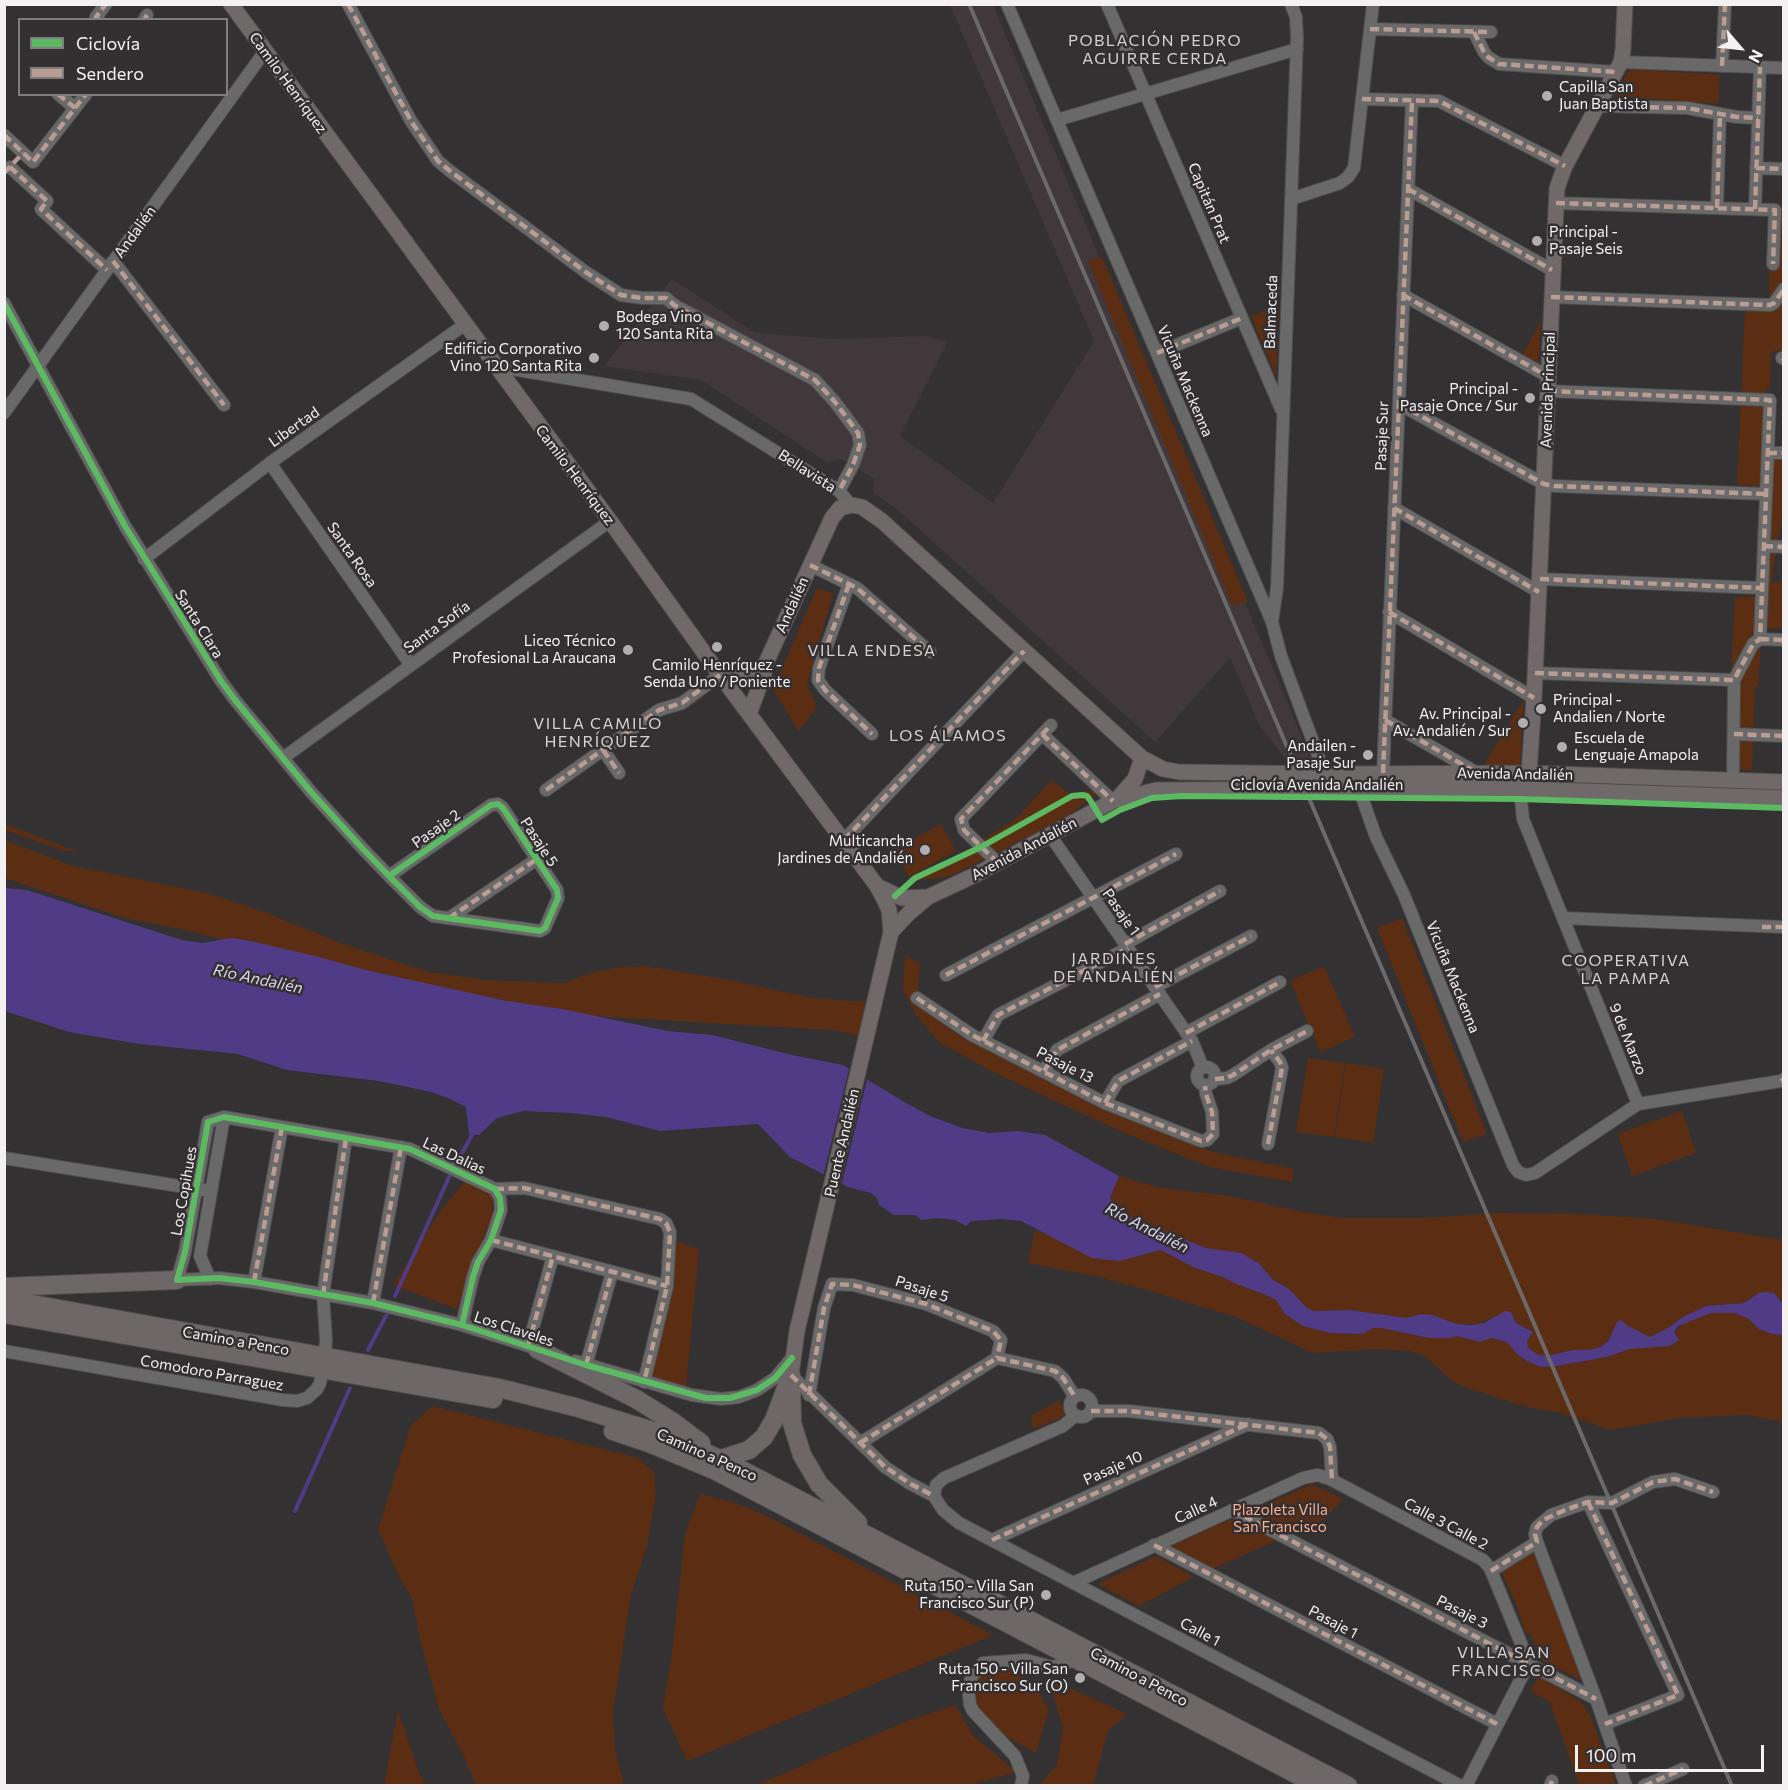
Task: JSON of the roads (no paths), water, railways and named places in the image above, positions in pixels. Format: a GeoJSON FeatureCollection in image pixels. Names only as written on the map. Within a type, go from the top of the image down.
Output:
{"type":"FeatureCollection","features":[{"type":"Feature","properties":{"kind":"highway"},"geometry":{"type":"LineString","coordinates":[[4,1287],[177,1280]]}},
{"type":"Feature","properties":{"kind":"highway","name":"Camino a Penco"},"geometry":{"type":"LineString","coordinates":[[4,1299],[493,1399],[568,1417],[650,1443],[734,1480],[1319,1785]]}},
{"type":"Feature","properties":{"kind":"highway","name":"Camino a Penco"},"geometry":{"type":"LineString","coordinates":[[4,1314],[324,1364],[463,1380],[535,1396],[635,1425],[721,1460],[1348,1785]]}},
{"type":"Feature","properties":{"kind":"highway"},"geometry":{"type":"LineString","coordinates":[[533,1347],[655,1410],[698,1440],[721,1460],[749,1450],[764,1437],[774,1420],[791,1367]]}},
{"type":"Feature","properties":{"kind":"highway"},"geometry":{"type":"LineString","coordinates":[[791,1367],[792,1423],[809,1470],[830,1497],[877,1540]]}},
{"type":"Feature","properties":{"kind":"main road","name":"Camilo Henríquez"},"geometry":{"type":"LineString","coordinates":[[231,4],[494,366],[610,521],[748,714],[877,886],[889,910],[891,932],[886,955]]}},
{"type":"Feature","properties":{"kind":"main road","name":"Avenida Principal"},"geometry":{"type":"LineString","coordinates":[[1520,789],[1529,773],[1534,698],[1557,188],[1565,166],[1618,67],[1623,50],[1625,4]]}},
{"type":"Feature","properties":{"kind":"main road","name":"Andalién"},"geometry":{"type":"LineString","coordinates":[[748,714],[761,683],[765,665],[834,514],[840,508],[848,505]]}},
{"type":"Feature","properties":{"kind":"main road","name":"Bellavista"},"geometry":{"type":"LineString","coordinates":[[848,505],[862,507],[874,515],[1142,758]]}},
{"type":"Feature","properties":{"kind":"main road"},"geometry":{"type":"LineString","coordinates":[[720,675],[744,676],[752,674],[765,665]]}},
{"type":"Feature","properties":{"kind":"main road"},"geometry":{"type":"LineString","coordinates":[[1113,801],[1122,795],[1135,779],[1142,758]]}},
{"type":"Feature","properties":{"kind":"main road","name":"Avenida Andalién"},"geometry":{"type":"LineString","coordinates":[[1142,758],[1163,769],[1179,772],[1529,773],[1784,782]]}},
{"type":"Feature","properties":{"kind":"main road","name":"Avenida Andalién"},"geometry":{"type":"LineString","coordinates":[[877,886],[902,898],[928,897],[998,863],[1113,801],[1150,791],[1173,789],[1520,789],[1784,798]]}},
{"type":"Feature","properties":{"kind":"main road"},"geometry":{"type":"LineString","coordinates":[[891,932],[928,897]]}},
{"type":"Feature","properties":{"kind":"main road","name":"Puente Andalién"},"geometry":{"type":"LineString","coordinates":[[791,1367],[797,1331],[886,955]]}},
{"type":"Feature","properties":{"kind":"street"},"geometry":{"type":"LineString","coordinates":[[96,18],[106,4]]}},
{"type":"Feature","properties":{"kind":"street"},"geometry":{"type":"LineString","coordinates":[[348,4],[411,121],[438,161],[450,171],[587,273],[621,295],[666,298],[674,305],[815,380],[858,433],[860,445],[853,465],[839,491]]}},
{"type":"Feature","properties":{"kind":"street","name":"Vicuña Mackenna"},"geometry":{"type":"LineString","coordinates":[[1007,4],[1272,622],[1281,656],[1325,774]]}},
{"type":"Feature","properties":{"kind":"street","name":"Capitán Prat"},"geometry":{"type":"LineString","coordinates":[[1107,4],[1282,413]]}},
{"type":"Feature","properties":{"kind":"street","name":"Balmaceda"},"geometry":{"type":"LineString","coordinates":[[1272,622],[1277,588],[1297,49],[1297,28],[1291,4]]}},
{"type":"Feature","properties":{"kind":"street"},"geometry":{"type":"LineString","coordinates":[[1291,200],[1340,183],[1351,173],[1356,162],[1373,4]]}},
{"type":"Feature","properties":{"kind":"street"},"geometry":{"type":"LineString","coordinates":[[1722,66],[1725,4]]}},
{"type":"Feature","properties":{"kind":"street"},"geometry":{"type":"LineString","coordinates":[[1370,28],[1491,32]]}},
{"type":"Feature","properties":{"kind":"street"},"geometry":{"type":"LineString","coordinates":[[1474,32],[1484,52],[1499,64],[1784,68]]}},
{"type":"Feature","properties":{"kind":"street"},"geometry":{"type":"LineString","coordinates":[[1057,120],[1297,49]]}},
{"type":"Feature","properties":{"kind":"street","name":"Andalién"},"geometry":{"type":"LineString","coordinates":[[4,413],[265,51]]}},
{"type":"Feature","properties":{"kind":"street"},"geometry":{"type":"LineString","coordinates":[[1755,209],[1760,67]]}},
{"type":"Feature","properties":{"kind":"street"},"geometry":{"type":"LineString","coordinates":[[60,96],[75,108]]}},
{"type":"Feature","properties":{"kind":"street"},"geometry":{"type":"LineString","coordinates":[[4,135],[33,162],[84,96]]}},
{"type":"Feature","properties":{"kind":"street"},"geometry":{"type":"LineString","coordinates":[[1362,99],[1440,101],[1565,166]]}},
{"type":"Feature","properties":{"kind":"street","name":"Pasaje Sur"},"geometry":{"type":"LineString","coordinates":[[1383,773],[1412,100]]}},
{"type":"Feature","properties":{"kind":"street"},"geometry":{"type":"LineString","coordinates":[[1596,106],[1687,108],[1758,118]]}},
{"type":"Feature","properties":{"kind":"street"},"geometry":{"type":"LineString","coordinates":[[1717,208],[1720,114]]}},
{"type":"Feature","properties":{"kind":"street"},"geometry":{"type":"LineString","coordinates":[[23,153],[7,170],[47,201],[41,209],[110,266],[224,405]]}},
{"type":"Feature","properties":{"kind":"street"},"geometry":{"type":"LineString","coordinates":[[1756,168],[1784,169]]}},
{"type":"Feature","properties":{"kind":"street"},"geometry":{"type":"LineString","coordinates":[[1408,189],[1552,270]]}},
{"type":"Feature","properties":{"kind":"street"},"geometry":{"type":"LineString","coordinates":[[1556,203],[1775,210],[1773,264]]}},
{"type":"Feature","properties":{"kind":"street"},"geometry":{"type":"LineString","coordinates":[[1551,297],[1770,305],[1784,289]]}},
{"type":"Feature","properties":{"kind":"street"},"geometry":{"type":"LineString","coordinates":[[1403,295],[1548,384],[1770,400],[1760,639]]}},
{"type":"Feature","properties":{"kind":"street","name":"Santa Clara"},"geometry":{"type":"LineString","coordinates":[[4,303],[144,559],[234,700],[331,815],[420,908],[433,916],[449,918]]}},
{"type":"Feature","properties":{"kind":"street"},"geometry":{"type":"LineString","coordinates":[[1156,353],[1242,318]]}},
{"type":"Feature","properties":{"kind":"street","name":"Libertad"},"geometry":{"type":"LineString","coordinates":[[144,559],[270,463],[464,325]]}},
{"type":"Feature","properties":{"kind":"street","name":"Bellavista"},"geometry":{"type":"LineString","coordinates":[[494,366],[690,399],[839,491],[848,505]]}},
{"type":"Feature","properties":{"kind":"street"},"geometry":{"type":"LineString","coordinates":[[1399,404],[1544,484],[1766,494]]}},
{"type":"Feature","properties":{"kind":"street"},"geometry":{"type":"LineString","coordinates":[[1768,453],[1784,453]]}},
{"type":"Feature","properties":{"kind":"street","name":"Santa Rosa"},"geometry":{"type":"LineString","coordinates":[[270,463],[410,664]]}},
{"type":"Feature","properties":{"kind":"street"},"geometry":{"type":"LineString","coordinates":[[1394,508],[1539,586],[1762,588]]}},
{"type":"Feature","properties":{"kind":"street","name":"Santa Sofía"},"geometry":{"type":"LineString","coordinates":[[283,758],[610,521]]}},
{"type":"Feature","properties":{"kind":"street"},"geometry":{"type":"LineString","coordinates":[[1764,546],[1784,547]]}},
{"type":"Feature","properties":{"kind":"street"},"geometry":{"type":"LineString","coordinates":[[810,565],[849,584],[867,596],[930,652]]}},
{"type":"Feature","properties":{"kind":"street"},"geometry":{"type":"LineString","coordinates":[[849,584],[819,668],[818,680],[825,690],[872,734]]}},
{"type":"Feature","properties":{"kind":"street"},"geometry":{"type":"LineString","coordinates":[[1389,612],[1534,698]]}},
{"type":"Feature","properties":{"kind":"street"},"geometry":{"type":"LineString","coordinates":[[1733,780],[1734,680],[1753,644],[1760,639],[1784,640]]}},
{"type":"Feature","properties":{"kind":"street"},"geometry":{"type":"LineString","coordinates":[[843,840],[1024,651]]}},
{"type":"Feature","properties":{"kind":"street"},"geometry":{"type":"LineString","coordinates":[[1535,673],[1734,680]]}},
{"type":"Feature","properties":{"kind":"street"},"geometry":{"type":"LineString","coordinates":[[546,790],[659,710],[686,701],[720,675]]}},
{"type":"Feature","properties":{"kind":"street"},"geometry":{"type":"LineString","coordinates":[[1385,720],[1479,774]]}},
{"type":"Feature","properties":{"kind":"street"},"geometry":{"type":"LineString","coordinates":[[998,863],[964,830],[961,819],[1051,725]]}},
{"type":"Feature","properties":{"kind":"street"},"geometry":{"type":"LineString","coordinates":[[1042,734],[1113,801]]}},
{"type":"Feature","properties":{"kind":"street"},"geometry":{"type":"LineString","coordinates":[[1734,734],[1784,736]]}},
{"type":"Feature","properties":{"kind":"street"},"geometry":{"type":"LineString","coordinates":[[603,750],[619,772]]}},
{"type":"Feature","properties":{"kind":"street","name":"Vicuña Mackenna"},"geometry":{"type":"LineString","coordinates":[[1359,789],[1376,837],[1404,895],[1513,1165],[1522,1174],[1535,1173],[1638,1104]]}},
{"type":"Feature","properties":{"kind":"street","name":"9 de Marzo"},"geometry":{"type":"LineString","coordinates":[[1520,789],[1523,819],[1638,1104]]}},
{"type":"Feature","properties":{"kind":"street","name":"Pasaje 2"},"geometry":{"type":"LineString","coordinates":[[389,876],[491,805],[498,804]]}},
{"type":"Feature","properties":{"kind":"street","name":"Pasaje 5"},"geometry":{"type":"LineString","coordinates":[[449,918],[543,930],[558,895],[503,808],[498,804]]}},
{"type":"Feature","properties":{"kind":"street","name":"Pasaje 1"},"geometry":{"type":"LineString","coordinates":[[1050,835],[1189,1037],[1203,1068],[1197,1077],[1200,1083],[1210,1082]]}},
{"type":"Feature","properties":{"kind":"street"},"geometry":{"type":"LineString","coordinates":[[946,975],[1176,854]]}},
{"type":"Feature","properties":{"kind":"street"},"geometry":{"type":"LineString","coordinates":[[449,918],[537,860]]}},
{"type":"Feature","properties":{"kind":"street"},"geometry":{"type":"LineString","coordinates":[[983,1041],[998,1015],[1126,946],[1220,891]]}},
{"type":"Feature","properties":{"kind":"street"},"geometry":{"type":"LineString","coordinates":[[1563,918],[1784,927]]}},
{"type":"Feature","properties":{"kind":"street"},"geometry":{"type":"LineString","coordinates":[[1044,1071],[1057,1050],[1251,936]]}},
{"type":"Feature","properties":{"kind":"street"},"geometry":{"type":"LineString","coordinates":[[1105,1103],[1118,1082],[1280,982]]}},
{"type":"Feature","properties":{"kind":"street","name":"Pasaje 13"},"geometry":{"type":"LineString","coordinates":[[917,998],[983,1041],[1105,1103],[1201,1141],[1207,1140],[1213,1134],[1212,1113],[1206,1094],[1210,1082]]}},
{"type":"Feature","properties":{"kind":"street"},"geometry":{"type":"LineString","coordinates":[[1210,1082],[1233,1075],[1271,1050],[1307,1031]]}},
{"type":"Feature","properties":{"kind":"street"},"geometry":{"type":"LineString","coordinates":[[1268,1144],[1282,1068],[1271,1050]]}},
{"type":"Feature","properties":{"kind":"street"},"geometry":{"type":"LineString","coordinates":[[1638,1104],[1784,1079]]}},
{"type":"Feature","properties":{"kind":"street","name":"Las Dalias"},"geometry":{"type":"LineString","coordinates":[[224,1117],[410,1149],[495,1189],[500,1198],[501,1209],[491,1240],[478,1262],[462,1325]]}},
{"type":"Feature","properties":{"kind":"street","name":"Los Copihues"},"geometry":{"type":"LineString","coordinates":[[177,1280],[185,1252],[208,1122],[224,1117],[200,1256],[210,1279]]}},
{"type":"Feature","properties":{"kind":"street"},"geometry":{"type":"LineString","coordinates":[[254,1282],[282,1127]]}},
{"type":"Feature","properties":{"kind":"street"},"geometry":{"type":"LineString","coordinates":[[324,1364],[323,1295],[346,1138]]}},
{"type":"Feature","properties":{"kind":"street"},"geometry":{"type":"LineString","coordinates":[[374,1303],[401,1147]]}},
{"type":"Feature","properties":{"kind":"street"},"geometry":{"type":"LineString","coordinates":[[4,1158],[210,1191]]}},
{"type":"Feature","properties":{"kind":"street"},"geometry":{"type":"LineString","coordinates":[[495,1189],[524,1188],[660,1219],[666,1223],[670,1232],[667,1286],[644,1382]]}},
{"type":"Feature","properties":{"kind":"street"},"geometry":{"type":"LineString","coordinates":[[491,1240],[667,1286]]}},
{"type":"Feature","properties":{"kind":"street"},"geometry":{"type":"LineString","coordinates":[[533,1347],[553,1256]]}},
{"type":"Feature","properties":{"kind":"street"},"geometry":{"type":"LineString","coordinates":[[586,1365],[612,1272]]}},
{"type":"Feature","properties":{"kind":"street","name":"Los Claveles"},"geometry":{"type":"LineString","coordinates":[[177,1280],[210,1279],[254,1282],[374,1303],[462,1325],[586,1365],[692,1395],[730,1398],[747,1394],[766,1384],[784,1368],[791,1367]]}},
{"type":"Feature","properties":{"kind":"street","name":"Pasaje 5"},"geometry":{"type":"LineString","coordinates":[[809,1395],[824,1308],[832,1284],[853,1285],[926,1304],[993,1331],[1001,1340],[997,1358]]}},
{"type":"Feature","properties":{"kind":"street","name":"Comodoro Parraguez"},"geometry":{"type":"LineString","coordinates":[[4,1351],[291,1401],[302,1400],[313,1394],[320,1383],[324,1364]]}},
{"type":"Feature","properties":{"kind":"street"},"geometry":{"type":"LineString","coordinates":[[860,1443],[997,1358],[1054,1371],[1063,1378],[1075,1397]]}},
{"type":"Feature","properties":{"kind":"street"},"geometry":{"type":"LineString","coordinates":[[791,1367],[809,1395],[860,1443],[897,1475],[934,1496],[936,1485],[944,1478],[1063,1426],[1076,1415]]}},
{"type":"Feature","properties":{"kind":"street"},"geometry":{"type":"LineString","coordinates":[[1091,1411],[1092,1404],[1082,1395],[1075,1397],[1070,1407],[1076,1415],[1082,1417],[1091,1411],[1129,1411],[1313,1432],[1324,1436],[1330,1447],[1332,1480]]}},
{"type":"Feature","properties":{"kind":"street","name":"Pasaje 10"},"geometry":{"type":"LineString","coordinates":[[992,1540],[1248,1424]]}},
{"type":"Feature","properties":{"kind":"street","name":"Calle 4"},"geometry":{"type":"LineString","coordinates":[[1073,1583],[1308,1476],[1318,1475],[1332,1480]]}},
{"type":"Feature","properties":{"kind":"street"},"geometry":{"type":"LineString","coordinates":[[1626,1785],[1537,1542],[1535,1534],[1537,1527],[1551,1515],[1588,1502],[1612,1503],[1653,1482],[1675,1479],[1713,1492]]}},
{"type":"Feature","properties":{"kind":"street","name":"Calle 3 Calle 2"},"geometry":{"type":"LineString","coordinates":[[1332,1480],[1483,1560],[1491,1571],[1528,1663]]}},
{"type":"Feature","properties":{"kind":"street","name":"Calle 1"},"geometry":{"type":"LineString","coordinates":[[934,1496],[943,1510],[953,1519],[1461,1785]]}},
{"type":"Feature","properties":{"kind":"street"},"geometry":{"type":"LineString","coordinates":[[1588,1502],[1678,1695],[1605,1724]]}},
{"type":"Feature","properties":{"kind":"street","name":"Pasaje 3"},"geometry":{"type":"LineString","coordinates":[[1232,1510],[1596,1699]]}},
{"type":"Feature","properties":{"kind":"street"},"geometry":{"type":"LineString","coordinates":[[1491,1571],[1537,1542]]}},
{"type":"Feature","properties":{"kind":"street","name":"Pasaje 1"},"geometry":{"type":"LineString","coordinates":[[1154,1545],[1497,1724]]}},
{"type":"Feature","properties":{"kind":"street"},"geometry":{"type":"LineString","coordinates":[[1021,1785],[1023,1776],[1015,1756],[970,1705],[968,1688],[972,1676],[983,1663],[1026,1660],[1052,1667],[1076,1658]]}},
{"type":"Feature","properties":{"kind":"street"},"geometry":{"type":"LineString","coordinates":[[1466,1785],[1528,1663]]}},
{"type":"Feature","properties":{"kind":"street"},"geometry":{"type":"LineString","coordinates":[[1644,1785],[1683,1769]]}},
{"type":"Feature","properties":{"kind":"water","name":"Río Andalién"},"geometry":{"type":"Polygon","coordinates":[[[5,888],[27,890],[182,940],[203,943],[230,938],[246,940],[370,971],[507,1001],[562,1009],[668,1031],[712,1035],[843,1065],[930,1116],[962,1128],[989,1133],[1018,1131],[1045,1135],[1119,1176],[1110,1198],[1125,1215],[1206,1248],[1241,1253],[1259,1263],[1273,1280],[1288,1288],[1307,1308],[1314,1311],[1350,1310],[1406,1318],[1421,1314],[1432,1315],[1457,1324],[1471,1325],[1484,1323],[1505,1311],[1511,1312],[1516,1323],[1533,1332],[1527,1341],[1528,1348],[1539,1355],[1547,1356],[1601,1347],[1609,1340],[1617,1322],[1621,1320],[1650,1337],[1706,1306],[1744,1303],[1759,1293],[1765,1292],[1774,1293],[1783,1304],[1783,1335],[1759,1329],[1749,1319],[1735,1313],[1711,1313],[1678,1326],[1674,1332],[1679,1340],[1670,1346],[1630,1349],[1607,1357],[1541,1367],[1517,1354],[1507,1342],[1491,1338],[1480,1342],[1457,1336],[1429,1338],[1381,1328],[1373,1328],[1363,1334],[1330,1333],[1303,1326],[1285,1314],[1276,1300],[1193,1267],[1161,1250],[1119,1261],[1092,1258],[1021,1221],[1001,1219],[971,1221],[966,1226],[955,1220],[938,1218],[921,1220],[915,1215],[894,1215],[879,1205],[877,1198],[871,1193],[848,1187],[790,1157],[758,1124],[660,1131],[606,1117],[523,1111],[497,1118],[479,1135],[469,1134],[466,1107],[431,1092],[379,1081],[287,1070],[238,1054],[140,1044],[69,1032],[5,1011],[5,888]]]}},
{"type":"Feature","properties":{"kind":"waterway"},"geometry":{"type":"LineString","coordinates":[[458,1160],[475,1130]]}},
{"type":"Feature","properties":{"kind":"waterway"},"geometry":{"type":"LineString","coordinates":[[395,1296],[450,1175]]}},
{"type":"Feature","properties":{"kind":"waterway"},"geometry":{"type":"LineString","coordinates":[[368,1350],[387,1314]]}},
{"type":"Feature","properties":{"kind":"waterway"},"geometry":{"type":"LineString","coordinates":[[295,1511],[350,1388]]}},
{"type":"Feature","properties":{"kind":"railway"},"geometry":{"type":"LineString","coordinates":[[969,4],[1732,1786]]}},
{"type":"Feature","properties":{"kind":"place","name":"Capilla San Juan Baptista"},"geometry":{"type":"Point","coordinates":[1547,96]}},
{"type":"Feature","properties":{"kind":"place","name":"Principal - Pasaje Seis"},"geometry":{"type":"Point","coordinates":[1537,241]}},
{"type":"Feature","properties":{"kind":"place","name":"Bodega Vino 120 Santa Rita"},"geometry":{"type":"Point","coordinates":[604,326]}},
{"type":"Feature","properties":{"kind":"place","name":"Edificio Corporativo Vino 120 Santa Rita"},"geometry":{"type":"Point","coordinates":[594,358]}},
{"type":"Feature","properties":{"kind":"place","name":"Principal - Pasaje Once / Sur"},"geometry":{"type":"Point","coordinates":[1530,398]}},
{"type":"Feature","properties":{"kind":"place","name":"Camilo Henríquez - Senda Uno / Poniente"},"geometry":{"type":"Point","coordinates":[717,647]}},
{"type":"Feature","properties":{"kind":"place","name":"Liceo Técnico Profesional La Araucana"},"geometry":{"type":"Point","coordinates":[628,650]}},
{"type":"Feature","properties":{"kind":"place","name":"Principal - Andalien / Norte"},"geometry":{"type":"Point","coordinates":[1541,709]}},
{"type":"Feature","properties":{"kind":"place","name":"Av. Principal - Av. Andalién / Sur"},"geometry":{"type":"Point","coordinates":[1523,723]}},
{"type":"Feature","properties":{"kind":"place","name":"Escuela de Lenguaje Amapola"},"geometry":{"type":"Point","coordinates":[1562,747]}},
{"type":"Feature","properties":{"kind":"place","name":"Andailen - Pasaje Sur"},"geometry":{"type":"Point","coordinates":[1368,755]}},
{"type":"Feature","properties":{"kind":"place","name":"Multicancha Jardines de Andalién"},"geometry":{"type":"Point","coordinates":[925,850]}},
{"type":"Feature","properties":{"kind":"place","name":"Ruta 150 - Villa San Francisco Sur (P)"},"geometry":{"type":"Point","coordinates":[1046,1595]}},
{"type":"Feature","properties":{"kind":"place","name":"Ruta 150 - Villa San Francisco Sur (O)"},"geometry":{"type":"Point","coordinates":[1080,1678]}},
{"type":"Feature","properties":{"kind":"district","name":"POBLACIÓN PEDRO AGUIRRE CERDA"},"geometry":{"type":"Point","coordinates":[1155,50]}},
{"type":"Feature","properties":{"kind":"district","name":"VILLA ENDESA"},"geometry":{"type":"Point","coordinates":[872,651]}},
{"type":"Feature","properties":{"kind":"district","name":"VILLA CAMILO HENRÍQUEZ"},"geometry":{"type":"Point","coordinates":[598,733]}},
{"type":"Feature","properties":{"kind":"district","name":"LOS ÁLAMOS"},"geometry":{"type":"Point","coordinates":[948,736]}},
{"type":"Feature","properties":{"kind":"district","name":"JARDINES DE ANDALIÉN"},"geometry":{"type":"Point","coordinates":[1114,968]}},
{"type":"Feature","properties":{"kind":"district","name":"COOPERATIVA LA PAMPA"},"geometry":{"type":"Point","coordinates":[1626,970]}},
{"type":"Feature","properties":{"kind":"district","name":"VILLA SAN FRANCISCO"},"geometry":{"type":"Point","coordinates":[1504,1662]}},
{"type":"Feature","properties":{"kind":"park label","name":"Plazoleta Villa San Francisco"},"geometry":{"type":"Point","coordinates":[1280,1518]}}]}
